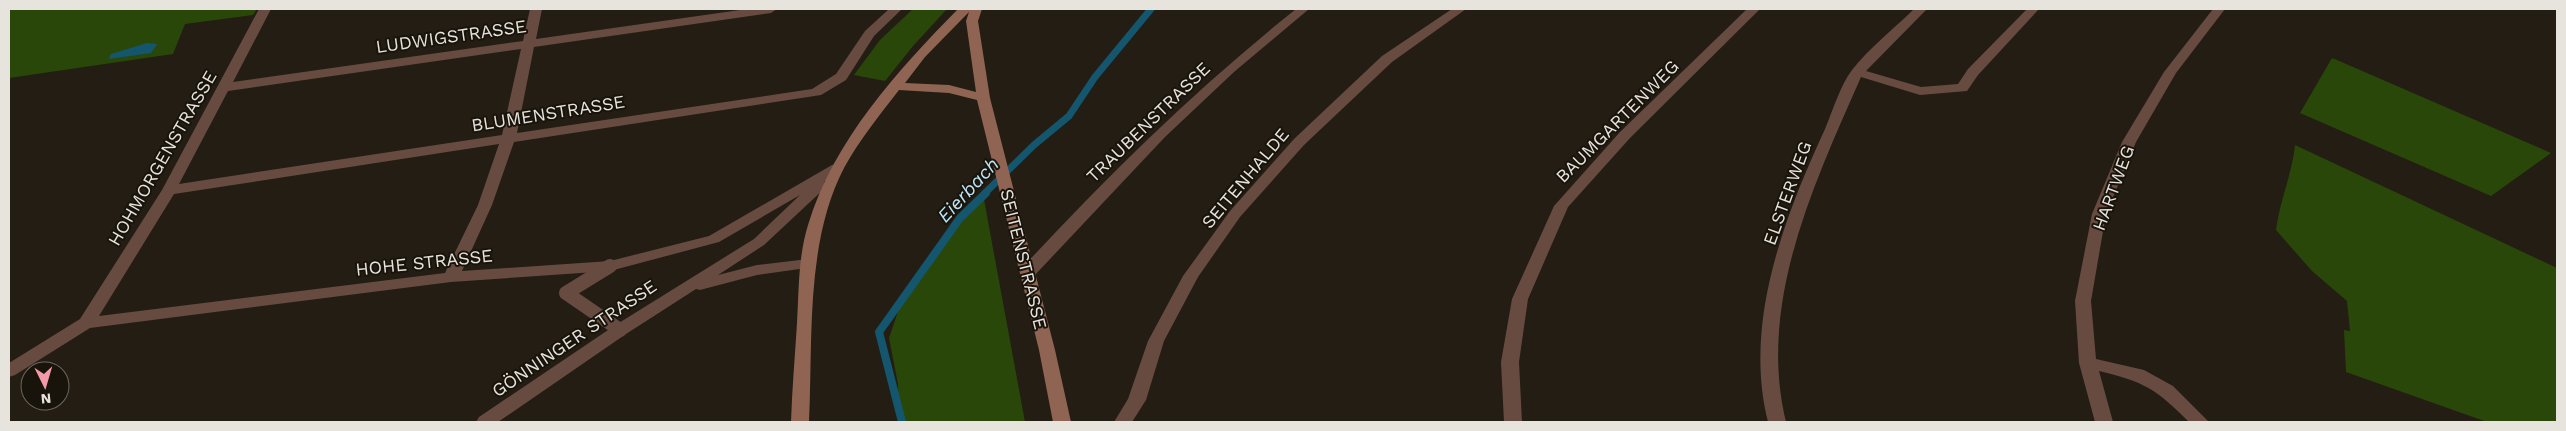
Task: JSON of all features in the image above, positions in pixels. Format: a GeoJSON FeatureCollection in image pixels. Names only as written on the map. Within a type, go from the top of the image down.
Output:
{"type":"FeatureCollection","features":[{"type":"Feature","properties":{"kind":"main road","name":"GÖNNINGER STRASSE"},"geometry":{"type":"LineString","coordinates":[[808,264],[815,226],[837,168],[895,86],[921,54],[965,9]]}},
{"type":"Feature","properties":{"kind":"main road","name":"SEITENSTRASSE"},"geometry":{"type":"LineString","coordinates":[[976,9],[972,21],[983,98],[1028,272],[1062,422]]}},
{"type":"Feature","properties":{"kind":"main road"},"geometry":{"type":"LineString","coordinates":[[895,86],[949,89],[983,98]]}},
{"type":"Feature","properties":{"kind":"main road"},"geometry":{"type":"LineString","coordinates":[[800,422],[808,264]]}},
{"type":"Feature","properties":{"kind":"street","name":"HOHMORGENSTRASSE"},"geometry":{"type":"LineString","coordinates":[[86,324],[169,190],[226,87],[265,9]]}},
{"type":"Feature","properties":{"kind":"street"},"geometry":{"type":"LineString","coordinates":[[451,277],[485,205],[510,138],[536,9]]}},
{"type":"Feature","properties":{"kind":"street","name":"LUDWIGSTRASSE"},"geometry":{"type":"LineString","coordinates":[[226,87],[771,9]]}},
{"type":"Feature","properties":{"kind":"street","name":"BLUMENSTRASSE"},"geometry":{"type":"LineString","coordinates":[[169,190],[816,92],[841,77],[868,34],[896,9]]}},
{"type":"Feature","properties":{"kind":"street","name":"TRAUBENSTRASSE"},"geometry":{"type":"LineString","coordinates":[[1028,272],[1080,214],[1183,112],[1303,9]]}},
{"type":"Feature","properties":{"kind":"street","name":"SEITENHALDE"},"geometry":{"type":"LineString","coordinates":[[1123,422],[1137,400],[1156,340],[1191,276],[1235,214],[1299,142],[1386,59],[1460,9]]}},
{"type":"Feature","properties":{"kind":"street","name":"BAUMGARTENWEG"},"geometry":{"type":"LineString","coordinates":[[1512,422],[1510,362],[1520,299],[1561,206],[1625,135],[1754,9]]}},
{"type":"Feature","properties":{"kind":"street","name":"ELSTERWEG"},"geometry":{"type":"LineString","coordinates":[[1777,422],[1770,392],[1771,322],[1783,255],[1822,150],[1857,72],[1921,9]]}},
{"type":"Feature","properties":{"kind":"street"},"geometry":{"type":"LineString","coordinates":[[1857,72],[1920,91],[1962,88],[1973,72],[2033,9]]}},
{"type":"Feature","properties":{"kind":"street","name":"HARTWEG"},"geometry":{"type":"LineString","coordinates":[[2104,422],[2088,363],[2082,301],[2099,214],[2129,142],[2170,72],[2219,9]]}},
{"type":"Feature","properties":{"kind":"street","name":"HOHE STRASSE"},"geometry":{"type":"LineString","coordinates":[[9,371],[86,324],[451,277],[610,266],[714,238],[837,168]]}},
{"type":"Feature","properties":{"kind":"street","name":"GÖNNINGER STRASSE"},"geometry":{"type":"LineString","coordinates":[[485,422],[620,330],[759,242],[837,168]]}},
{"type":"Feature","properties":{"kind":"street","name":"GÖNNINGER STRASSE"},"geometry":{"type":"LineString","coordinates":[[687,288],[756,270],[808,264]]}},
{"type":"Feature","properties":{"kind":"street"},"geometry":{"type":"LineString","coordinates":[[2088,363],[2138,374],[2167,390],[2200,422]]}},
{"type":"Feature","properties":{"kind":"lane"},"geometry":{"type":"LineString","coordinates":[[610,266],[566,293],[620,330]]}},
{"type":"Feature","properties":{"kind":"green space"},"geometry":{"type":"Polygon","coordinates":[[[9,9],[257,9],[253,15],[185,24],[173,54],[9,78],[9,9]]]}},
{"type":"Feature","properties":{"kind":"green space"},"geometry":{"type":"Polygon","coordinates":[[[913,9],[947,9],[913,46],[885,81],[854,75],[880,40],[913,9]]]}},
{"type":"Feature","properties":{"kind":"green space"},"geometry":{"type":"Polygon","coordinates":[[[2332,58],[2551,153],[2491,196],[2300,113],[2332,58]]]}},
{"type":"Feature","properties":{"kind":"green space"},"geometry":{"type":"Polygon","coordinates":[[[2295,145],[2557,268],[2557,422],[2487,422],[2346,372],[2344,330],[2350,331],[2347,301],[2312,271],[2276,230],[2295,145]]]}},
{"type":"Feature","properties":{"kind":"green space"},"geometry":{"type":"Polygon","coordinates":[[[983,194],[1025,422],[899,422],[898,384],[889,338],[903,297],[983,194]]]}},
{"type":"Feature","properties":{"kind":"water"},"geometry":{"type":"Polygon","coordinates":[[[147,43],[157,44],[151,53],[109,59],[111,54],[147,43]]]}},
{"type":"Feature","properties":{"kind":"waterway","name":"Eierbach"},"geometry":{"type":"LineString","coordinates":[[984,194],[1034,145],[1069,116],[1095,77],[1151,9]]}},
{"type":"Feature","properties":{"kind":"waterway","name":"Eierbach"},"geometry":{"type":"LineString","coordinates":[[902,422],[879,332],[960,218],[986,193]]}}]}
